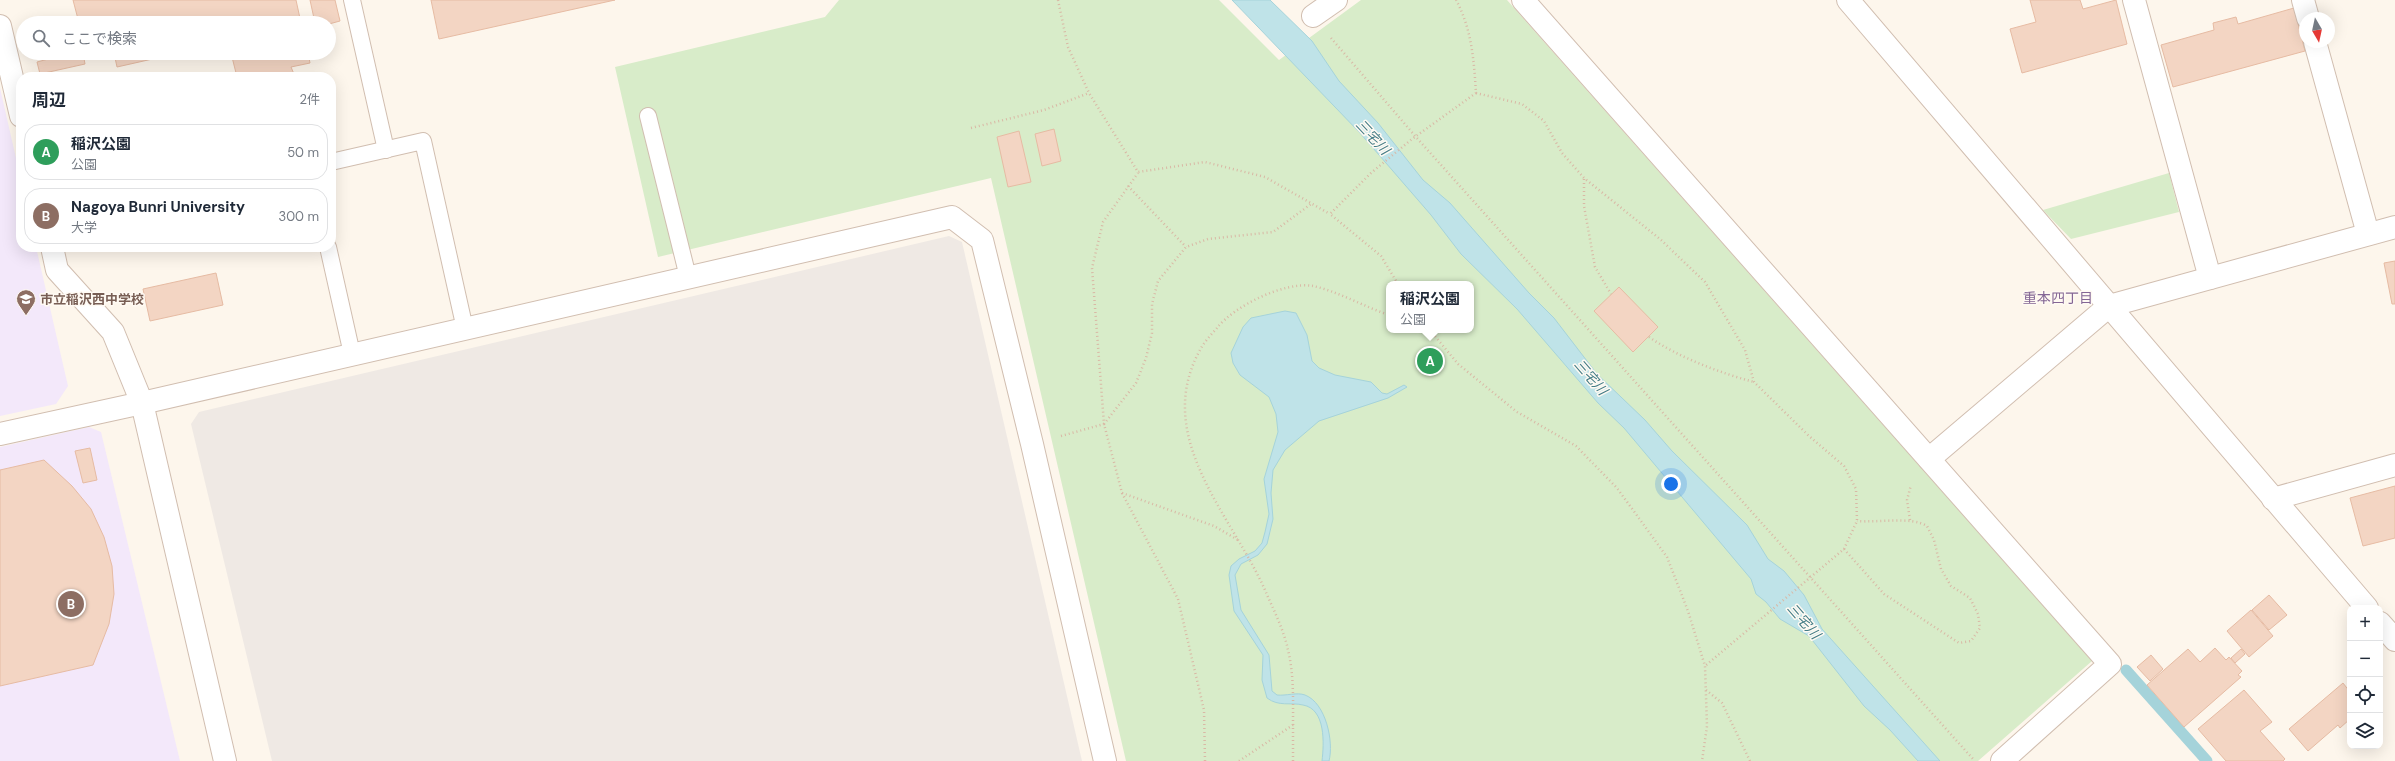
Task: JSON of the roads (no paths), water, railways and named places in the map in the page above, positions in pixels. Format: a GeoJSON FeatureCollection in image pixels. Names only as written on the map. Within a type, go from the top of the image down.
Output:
{"type":"FeatureCollection","features":[{"type":"Feature","properties":{"kind":"street"},"geometry":{"type":"LineString","coordinates":[[1313,16],[1336,0]]}},
{"type":"Feature","properties":{"kind":"street"},"geometry":{"type":"LineString","coordinates":[[1524,0],[2110,664],[2002,761]]}},
{"type":"Feature","properties":{"kind":"street"},"geometry":{"type":"LineString","coordinates":[[1848,0],[2364,605]]}},
{"type":"Feature","properties":{"kind":"street"},"geometry":{"type":"LineString","coordinates":[[2134,0],[2210,278]]}},
{"type":"Feature","properties":{"kind":"street"},"geometry":{"type":"LineString","coordinates":[[2303,0],[2306,12]]}},
{"type":"Feature","properties":{"kind":"street"},"geometry":{"type":"LineString","coordinates":[[0,26],[16,95]]}},
{"type":"Feature","properties":{"kind":"street"},"geometry":{"type":"LineString","coordinates":[[2317,48],[2368,234]]}},
{"type":"Feature","properties":{"kind":"street"},"geometry":{"type":"LineString","coordinates":[[0,434],[142,403],[952,217],[982,240],[1032,444],[1105,761]]}},
{"type":"Feature","properties":{"kind":"street"},"geometry":{"type":"LineString","coordinates":[[1929,460],[2109,306],[2395,227]]}},
{"type":"Feature","properties":{"kind":"street"},"geometry":{"type":"LineString","coordinates":[[53,252],[57,270],[113,332],[142,403],[225,761]]}},
{"type":"Feature","properties":{"kind":"street"},"geometry":{"type":"LineString","coordinates":[[2273,499],[2395,466]]}},
{"type":"Feature","properties":{"kind":"street"},"geometry":{"type":"LineString","coordinates":[[2383,626],[2395,640]]}},
{"type":"Feature","properties":{"kind":"lane"},"geometry":{"type":"LineString","coordinates":[[352,0],[386,150]]}},
{"type":"Feature","properties":{"kind":"lane"},"geometry":{"type":"LineString","coordinates":[[648,116],[688,277]]}},
{"type":"Feature","properties":{"kind":"lane"},"geometry":{"type":"LineString","coordinates":[[336,161],[423,141],[465,329]]}},
{"type":"Feature","properties":{"kind":"lane"},"geometry":{"type":"LineString","coordinates":[[329,252],[352,354]]}},
{"type":"Feature","properties":{"kind":"water","name":"三宅川"},"geometry":{"type":"Polygon","coordinates":[[[1232,0],[1270,0],[1312,41],[1339,81],[1378,123],[1423,180],[1450,203],[1529,293],[1554,318],[1597,374],[1645,420],[1672,451],[1747,525],[1768,559],[1784,571],[1804,595],[1822,629],[1940,761],[1918,761],[1890,730],[1864,706],[1809,636],[1780,619],[1766,602],[1756,594],[1751,579],[1624,428],[1598,403],[1517,309],[1461,254],[1431,215],[1360,133],[1232,0]]]}},
{"type":"Feature","properties":{"kind":"water"},"geometry":{"type":"Polygon","coordinates":[[[1285,311],[1296,313],[1307,335],[1312,361],[1319,368],[1335,375],[1371,382],[1382,393],[1387,394],[1404,385],[1407,387],[1388,398],[1319,421],[1285,450],[1273,470],[1271,493],[1273,519],[1267,544],[1258,555],[1241,564],[1235,575],[1241,610],[1269,655],[1272,691],[1277,695],[1305,695],[1312,699],[1318,706],[1327,724],[1329,734],[1329,761],[1322,761],[1322,728],[1316,713],[1311,708],[1303,705],[1280,703],[1271,701],[1267,698],[1262,680],[1263,655],[1234,611],[1229,575],[1231,566],[1239,559],[1255,551],[1262,543],[1269,514],[1264,479],[1278,432],[1276,414],[1269,397],[1240,375],[1233,363],[1231,353],[1243,327],[1251,318],[1285,311]]]}},
{"type":"Feature","properties":{"kind":"waterway"},"geometry":{"type":"LineString","coordinates":[[2126,670],[2207,761]]}},
{"type":"Feature","properties":{"kind":"place","name":"市立稲沢西中学校"},"geometry":{"type":"Point","coordinates":[26,316]}},
{"type":"Feature","properties":{"kind":"place","name":"稲沢公園"},"geometry":{"type":"Point","coordinates":[1430,361]}},
{"type":"Feature","properties":{"kind":"place","name":"Nagoya Bunri University"},"geometry":{"type":"Point","coordinates":[71,604]}},
{"type":"Feature","properties":{"kind":"district","name":"重本四丁目"},"geometry":{"type":"Point","coordinates":[2058,298]}}]}
